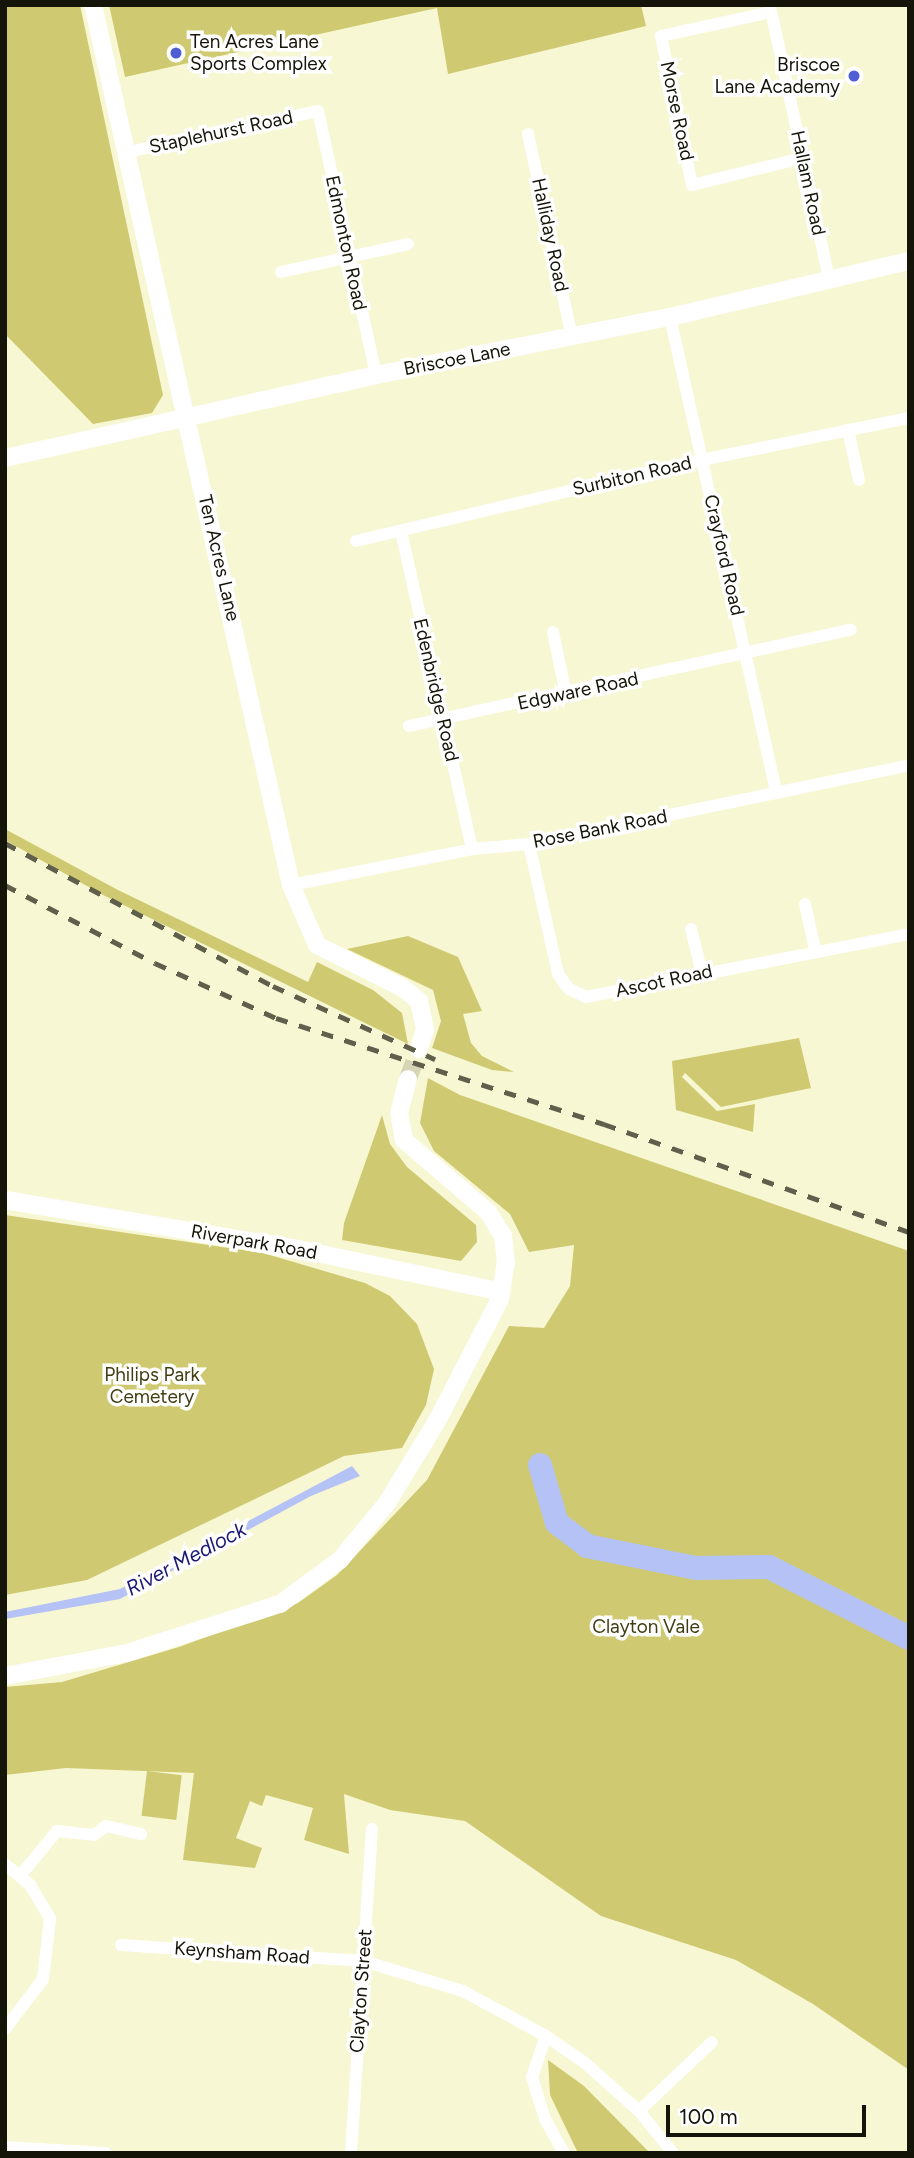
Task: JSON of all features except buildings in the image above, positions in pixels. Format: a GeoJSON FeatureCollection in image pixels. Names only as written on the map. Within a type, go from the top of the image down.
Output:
{"type":"FeatureCollection","features":[{"type":"Feature","properties":{"kind":"street","name":"Ten Acres Lane"},"geometry":{"type":"LineString","coordinates":[[93,5],[124,153],[291,885],[317,945],[403,988],[419,1001],[425,1029],[419,1049]]}},
{"type":"Feature","properties":{"kind":"street","name":"Hallam Road"},"geometry":{"type":"LineString","coordinates":[[770,9],[829,279]]}},
{"type":"Feature","properties":{"kind":"street","name":"Morse Road"},"geometry":{"type":"LineString","coordinates":[[770,9],[661,36],[692,185],[803,158]]}},
{"type":"Feature","properties":{"kind":"street","name":"Staplehurst Road"},"geometry":{"type":"LineString","coordinates":[[124,153],[318,111]]}},
{"type":"Feature","properties":{"kind":"street","name":"Edmonton Road"},"geometry":{"type":"LineString","coordinates":[[318,111],[376,375]]}},
{"type":"Feature","properties":{"kind":"street","name":"Halliday Road"},"geometry":{"type":"LineString","coordinates":[[528,134],[572,337]]}},
{"type":"Feature","properties":{"kind":"street"},"geometry":{"type":"LineString","coordinates":[[281,272],[408,244]]}},
{"type":"Feature","properties":{"kind":"street","name":"Briscoe Lane"},"geometry":{"type":"LineString","coordinates":[[5,458],[376,375],[670,317],[909,261]]}},
{"type":"Feature","properties":{"kind":"street","name":"Crayford Road"},"geometry":{"type":"LineString","coordinates":[[670,317],[776,793]]}},
{"type":"Feature","properties":{"kind":"street","name":"Surbiton Road"},"geometry":{"type":"LineString","coordinates":[[356,541],[702,460],[909,418]]}},
{"type":"Feature","properties":{"kind":"street"},"geometry":{"type":"LineString","coordinates":[[848,430],[859,480]]}},
{"type":"Feature","properties":{"kind":"street","name":"Edenbridge Road"},"geometry":{"type":"LineString","coordinates":[[401,531],[472,849]]}},
{"type":"Feature","properties":{"kind":"street","name":"Edgware Road"},"geometry":{"type":"LineString","coordinates":[[409,726],[746,655],[851,630]]}},
{"type":"Feature","properties":{"kind":"street"},"geometry":{"type":"LineString","coordinates":[[554,632],[566,694]]}},
{"type":"Feature","properties":{"kind":"street","name":"Rose Bank Road"},"geometry":{"type":"LineString","coordinates":[[291,885],[472,849],[529,844],[909,765]]}},
{"type":"Feature","properties":{"kind":"street","name":"Ascot Road"},"geometry":{"type":"LineString","coordinates":[[529,844],[558,974],[569,989],[586,997],[815,949],[909,933]]}},
{"type":"Feature","properties":{"kind":"street"},"geometry":{"type":"LineString","coordinates":[[805,904],[815,949]]}},
{"type":"Feature","properties":{"kind":"street"},"geometry":{"type":"LineString","coordinates":[[691,929],[702,973]]}},
{"type":"Feature","properties":{"kind":"street"},"geometry":{"type":"LineString","coordinates":[[5,1676],[127,1653],[280,1604],[316,1582],[387,1503],[437,1421],[501,1292],[505,1249],[498,1225],[477,1200],[404,1140],[399,1113],[408,1079]]}},
{"type":"Feature","properties":{"kind":"street","name":"Riverpark Road"},"geometry":{"type":"LineString","coordinates":[[5,1200],[293,1248],[501,1292]]}},
{"type":"Feature","properties":{"kind":"street"},"geometry":{"type":"LineString","coordinates":[[20,1876],[57,1831],[94,1835],[106,1826],[141,1834]]}},
{"type":"Feature","properties":{"kind":"street","name":"Clayton Street"},"geometry":{"type":"LineString","coordinates":[[351,2153],[372,1829]]}},
{"type":"Feature","properties":{"kind":"street"},"geometry":{"type":"LineString","coordinates":[[5,1864],[20,1876],[50,1918],[46,1968],[40,1987],[5,2029]]}},
{"type":"Feature","properties":{"kind":"street","name":"Keynsham Road"},"geometry":{"type":"LineString","coordinates":[[121,1945],[363,1961],[463,1991],[546,2036],[639,2111],[673,2153]]}},
{"type":"Feature","properties":{"kind":"street"},"geometry":{"type":"LineString","coordinates":[[546,2036],[532,2077],[545,2119],[564,2153]]}},
{"type":"Feature","properties":{"kind":"street"},"geometry":{"type":"LineString","coordinates":[[639,2111],[712,2042]]}},
{"type":"Feature","properties":{"kind":"street"},"geometry":{"type":"LineString","coordinates":[[5,2147],[106,2153]]}},
{"type":"Feature","properties":{"kind":"green space"},"geometry":{"type":"Polygon","coordinates":[[[5,5],[80,5],[163,395],[152,413],[93,424],[5,334],[5,5]]]}},
{"type":"Feature","properties":{"kind":"green space"},"geometry":{"type":"Polygon","coordinates":[[[109,5],[641,5],[646,26],[448,74],[437,8],[125,77],[109,5]]]}},
{"type":"Feature","properties":{"kind":"green space"},"geometry":{"type":"Polygon","coordinates":[[[5,829],[118,890],[308,982],[317,962],[373,990],[402,1013],[408,1044],[103,895],[5,840],[5,829]]]}},
{"type":"Feature","properties":{"kind":"green space"},"geometry":{"type":"Polygon","coordinates":[[[408,936],[458,957],[482,1011],[463,1014],[471,1043],[482,1056],[514,1072],[492,1070],[432,1048],[441,1021],[433,990],[347,949],[408,936]]]}},
{"type":"Feature","properties":{"kind":"green space"},"geometry":{"type":"Polygon","coordinates":[[[799,1038],[811,1088],[721,1107],[685,1073],[682,1077],[717,1111],[755,1104],[753,1132],[676,1110],[672,1061],[799,1038]]]}},
{"type":"Feature","properties":{"kind":"green space","name":"Clayton Vale"},"geometry":{"type":"Polygon","coordinates":[[[428,1078],[460,1095],[909,1251],[909,2070],[813,2004],[736,1960],[601,1916],[465,1821],[390,1810],[344,1794],[349,1854],[304,1840],[313,1808],[266,1795],[262,1806],[250,1801],[236,1838],[262,1848],[255,1868],[183,1860],[194,1773],[66,1768],[5,1775],[5,1687],[62,1682],[179,1647],[298,1603],[337,1575],[427,1480],[509,1326],[544,1328],[570,1286],[574,1245],[529,1252],[510,1214],[434,1151],[420,1123],[428,1078]]]}},
{"type":"Feature","properties":{"kind":"green space"},"geometry":{"type":"Polygon","coordinates":[[[382,1115],[390,1144],[407,1167],[476,1225],[477,1242],[461,1261],[342,1240],[344,1223],[382,1115]]]}},
{"type":"Feature","properties":{"kind":"green space","name":"Philips Park Cemetery"},"geometry":{"type":"Polygon","coordinates":[[[5,1215],[263,1253],[365,1283],[390,1296],[417,1324],[434,1369],[426,1405],[402,1448],[344,1456],[87,1580],[5,1595],[5,1215]]]}},
{"type":"Feature","properties":{"kind":"green space"},"geometry":{"type":"Polygon","coordinates":[[[147,1771],[182,1775],[176,1820],[142,1816],[147,1771]]]}},
{"type":"Feature","properties":{"kind":"green space"},"geometry":{"type":"Polygon","coordinates":[[[548,2060],[584,2086],[650,2153],[578,2153],[550,2095],[548,2060]]]}},
{"type":"Feature","properties":{"kind":"water"},"geometry":{"type":"Polygon","coordinates":[[[352,1466],[360,1476],[311,1496],[120,1599],[5,1619],[5,1612],[120,1589],[352,1466]]]}},
{"type":"Feature","properties":{"kind":"waterway","name":"River Medlock"},"geometry":{"type":"LineString","coordinates":[[540,1465],[557,1523],[587,1546],[696,1568],[769,1567],[909,1638]]}},
{"type":"Feature","properties":{"kind":"tunnel"},"geometry":{"type":"LineString","coordinates":[[408,1079],[419,1049]]}},
{"type":"Feature","properties":{"kind":"railway"},"geometry":{"type":"LineString","coordinates":[[5,843],[273,986],[435,1059]]}},
{"type":"Feature","properties":{"kind":"railway"},"geometry":{"type":"LineString","coordinates":[[5,885],[155,963],[276,1018],[604,1124],[909,1232]]}},
{"type":"Feature","properties":{"kind":"place","name":"Ten Acres Lane Sports Complex"},"geometry":{"type":"Point","coordinates":[176,53]}},
{"type":"Feature","properties":{"kind":"place","name":"Briscoe Lane Academy"},"geometry":{"type":"Point","coordinates":[854,76]}}]}
